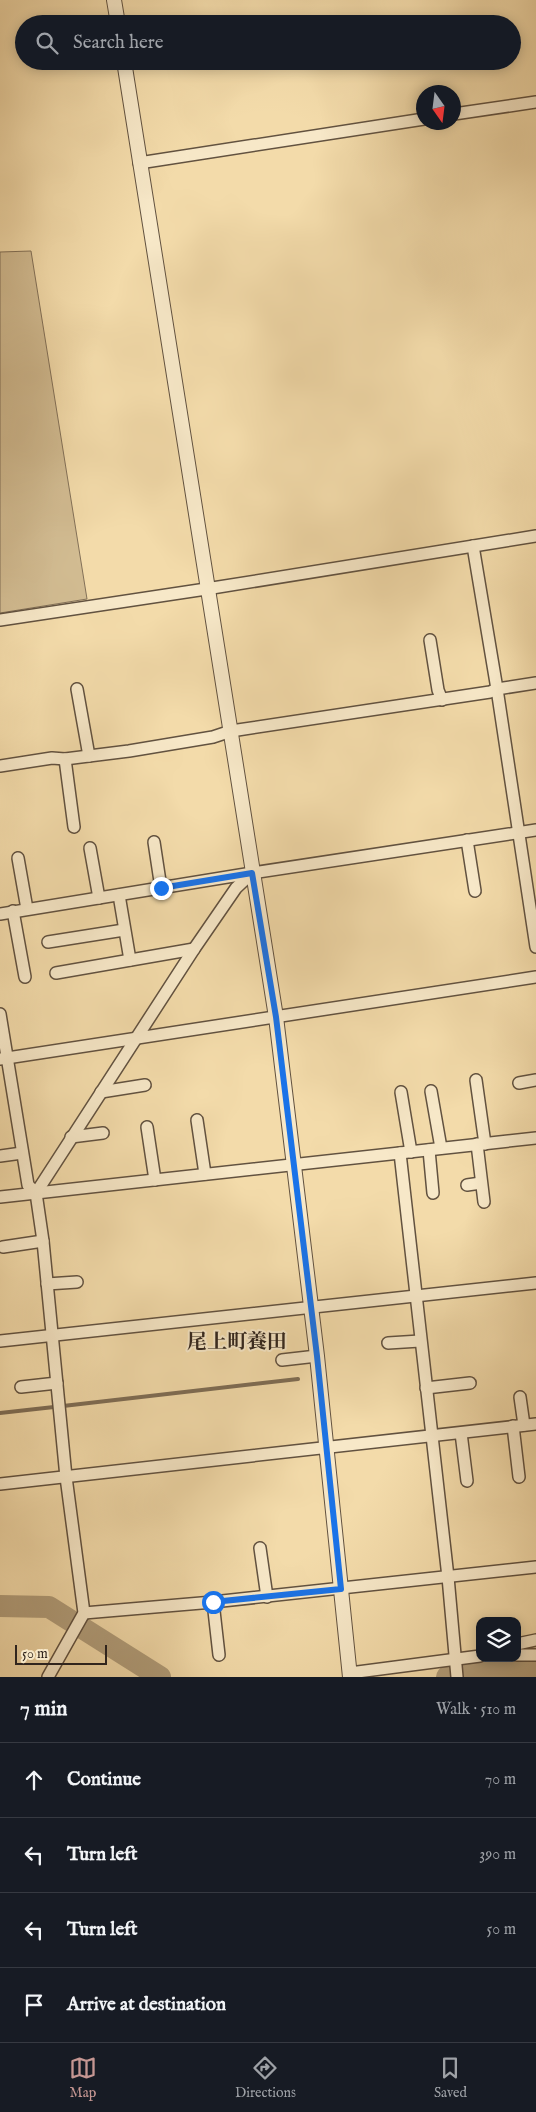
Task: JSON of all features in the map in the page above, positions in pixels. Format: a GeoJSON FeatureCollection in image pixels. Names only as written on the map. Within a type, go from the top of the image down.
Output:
{"type":"FeatureCollection","features":[{"type":"Feature","properties":{"kind":"street"},"geometry":{"type":"LineString","coordinates":[[114,0],[116,15]]}},
{"type":"Feature","properties":{"kind":"street"},"geometry":{"type":"LineString","coordinates":[[125,70],[206,589],[231,731],[276,1017],[317,1356],[350,1675],[457,1669],[476,1658]]}},
{"type":"Feature","properties":{"kind":"street"},"geometry":{"type":"LineString","coordinates":[[461,113],[536,102]]}},
{"type":"Feature","properties":{"kind":"street"},"geometry":{"type":"LineString","coordinates":[[139,163],[416,120]]}},
{"type":"Feature","properties":{"kind":"street"},"geometry":{"type":"LineString","coordinates":[[0,620],[536,536]]}},
{"type":"Feature","properties":{"kind":"street"},"geometry":{"type":"LineString","coordinates":[[473,546],[497,689],[518,833],[531,884],[536,947]]}},
{"type":"Feature","properties":{"kind":"street"},"geometry":{"type":"LineString","coordinates":[[430,640],[438,690],[442,700]]}},
{"type":"Feature","properties":{"kind":"street"},"geometry":{"type":"LineString","coordinates":[[0,766],[52,758],[65,759],[89,756],[213,737],[231,731],[442,700],[536,683]]}},
{"type":"Feature","properties":{"kind":"street"},"geometry":{"type":"LineString","coordinates":[[77,689],[89,756]]}},
{"type":"Feature","properties":{"kind":"street"},"geometry":{"type":"LineString","coordinates":[[65,759],[74,827]]}},
{"type":"Feature","properties":{"kind":"street"},"geometry":{"type":"LineString","coordinates":[[0,914],[536,830]]}},
{"type":"Feature","properties":{"kind":"street"},"geometry":{"type":"LineString","coordinates":[[467,840],[475,891]]}},
{"type":"Feature","properties":{"kind":"street"},"geometry":{"type":"LineString","coordinates":[[154,842],[161,888]]}},
{"type":"Feature","properties":{"kind":"street"},"geometry":{"type":"LineString","coordinates":[[90,848],[99,898]]}},
{"type":"Feature","properties":{"kind":"street"},"geometry":{"type":"LineString","coordinates":[[18,858],[26,909]]}},
{"type":"Feature","properties":{"kind":"street"},"geometry":{"type":"LineString","coordinates":[[36,1193],[194,949],[236,888],[252,873]]}},
{"type":"Feature","properties":{"kind":"street"},"geometry":{"type":"LineString","coordinates":[[118,895],[130,960]]}},
{"type":"Feature","properties":{"kind":"street"},"geometry":{"type":"LineString","coordinates":[[13,911],[25,977]]}},
{"type":"Feature","properties":{"kind":"street"},"geometry":{"type":"LineString","coordinates":[[48,942],[124,930]]}},
{"type":"Feature","properties":{"kind":"street"},"geometry":{"type":"LineString","coordinates":[[56,973],[194,949]]}},
{"type":"Feature","properties":{"kind":"street"},"geometry":{"type":"LineString","coordinates":[[4,1059],[536,977]]}},
{"type":"Feature","properties":{"kind":"street"},"geometry":{"type":"LineString","coordinates":[[0,1014],[4,1059],[28,1185],[36,1193],[43,1241],[66,1477],[84,1614],[48,1677]]}},
{"type":"Feature","properties":{"kind":"street"},"geometry":{"type":"LineString","coordinates":[[476,1080],[484,1202]]}},
{"type":"Feature","properties":{"kind":"street"},"geometry":{"type":"LineString","coordinates":[[519,1083],[536,1080]]}},
{"type":"Feature","properties":{"kind":"street"},"geometry":{"type":"LineString","coordinates":[[101,1092],[145,1085]]}},
{"type":"Feature","properties":{"kind":"street"},"geometry":{"type":"LineString","coordinates":[[430,1091],[441,1148]]}},
{"type":"Feature","properties":{"kind":"street"},"geometry":{"type":"LineString","coordinates":[[402,1092],[420,1341],[457,1669]]}},
{"type":"Feature","properties":{"kind":"street"},"geometry":{"type":"LineString","coordinates":[[197,1120],[205,1174]]}},
{"type":"Feature","properties":{"kind":"street"},"geometry":{"type":"LineString","coordinates":[[147,1127],[155,1180]]}},
{"type":"Feature","properties":{"kind":"street"},"geometry":{"type":"LineString","coordinates":[[71,1137],[103,1133]]}},
{"type":"Feature","properties":{"kind":"street"},"geometry":{"type":"LineString","coordinates":[[0,1197],[536,1138]]}},
{"type":"Feature","properties":{"kind":"street"},"geometry":{"type":"LineString","coordinates":[[429,1150],[433,1193]]}},
{"type":"Feature","properties":{"kind":"street"},"geometry":{"type":"LineString","coordinates":[[0,1156],[22,1153]]}},
{"type":"Feature","properties":{"kind":"street"},"geometry":{"type":"LineString","coordinates":[[467,1185],[482,1183]]}},
{"type":"Feature","properties":{"kind":"street"},"geometry":{"type":"LineString","coordinates":[[3,1247],[43,1241]]}},
{"type":"Feature","properties":{"kind":"street"},"geometry":{"type":"LineString","coordinates":[[47,1284],[77,1282]]}},
{"type":"Feature","properties":{"kind":"street"},"geometry":{"type":"LineString","coordinates":[[0,1341],[536,1283]]}},
{"type":"Feature","properties":{"kind":"street"},"geometry":{"type":"LineString","coordinates":[[388,1343],[420,1341]]}},
{"type":"Feature","properties":{"kind":"street"},"geometry":{"type":"LineString","coordinates":[[282,1360],[317,1356]]}},
{"type":"Feature","properties":{"kind":"street"},"geometry":{"type":"LineString","coordinates":[[21,1387],[57,1383]]}},
{"type":"Feature","properties":{"kind":"street"},"geometry":{"type":"LineString","coordinates":[[426,1388],[470,1383]]}},
{"type":"Feature","properties":{"kind":"street"},"geometry":{"type":"LineString","coordinates":[[519,1477],[518,1426],[520,1397]]}},
{"type":"Feature","properties":{"kind":"street"},"geometry":{"type":"LineString","coordinates":[[0,1484],[536,1424]]}},
{"type":"Feature","properties":{"kind":"street"},"geometry":{"type":"LineString","coordinates":[[461,1433],[467,1481]]}},
{"type":"Feature","properties":{"kind":"street"},"geometry":{"type":"LineString","coordinates":[[260,1548],[267,1597]]}},
{"type":"Feature","properties":{"kind":"street"},"geometry":{"type":"LineString","coordinates":[[84,1614],[267,1597],[536,1567]]}},
{"type":"Feature","properties":{"kind":"street"},"geometry":{"type":"LineString","coordinates":[[213,1602],[219,1655]]}},
{"type":"Feature","properties":{"kind":"street"},"geometry":{"type":"LineString","coordinates":[[521,1643],[536,1640]]}},
{"type":"Feature","properties":{"kind":"street"},"geometry":{"type":"LineString","coordinates":[[521,1655],[536,1655]]}},
{"type":"Feature","properties":{"kind":"shaded area"},"geometry":{"type":"Polygon","coordinates":[[[31,251],[87,599],[0,613],[0,252],[31,251]]]}},
{"type":"Feature","properties":{"kind":"waterway"},"geometry":{"type":"LineString","coordinates":[[63,1406],[298,1379]]}},
{"type":"Feature","properties":{"kind":"waterway"},"geometry":{"type":"LineString","coordinates":[[0,1413],[54,1407]]}},
{"type":"Feature","properties":{"kind":"waterway"},"geometry":{"type":"LineString","coordinates":[[0,1606],[49,1607],[160,1677]]}},
{"type":"Feature","properties":{"kind":"waterway"},"geometry":{"type":"LineString","coordinates":[[447,1677],[536,1667]]}},
{"type":"Feature","properties":{"kind":"district","name":"尾上町養田"},"geometry":{"type":"Point","coordinates":[237,1342]}},
{"type":"Feature","properties":{"kind":"route"},"geometry":{"type":"LineString","coordinates":[[161,888],[252,873],[276,1017],[317,1356],[341,1589],[213,1602]]}}]}
